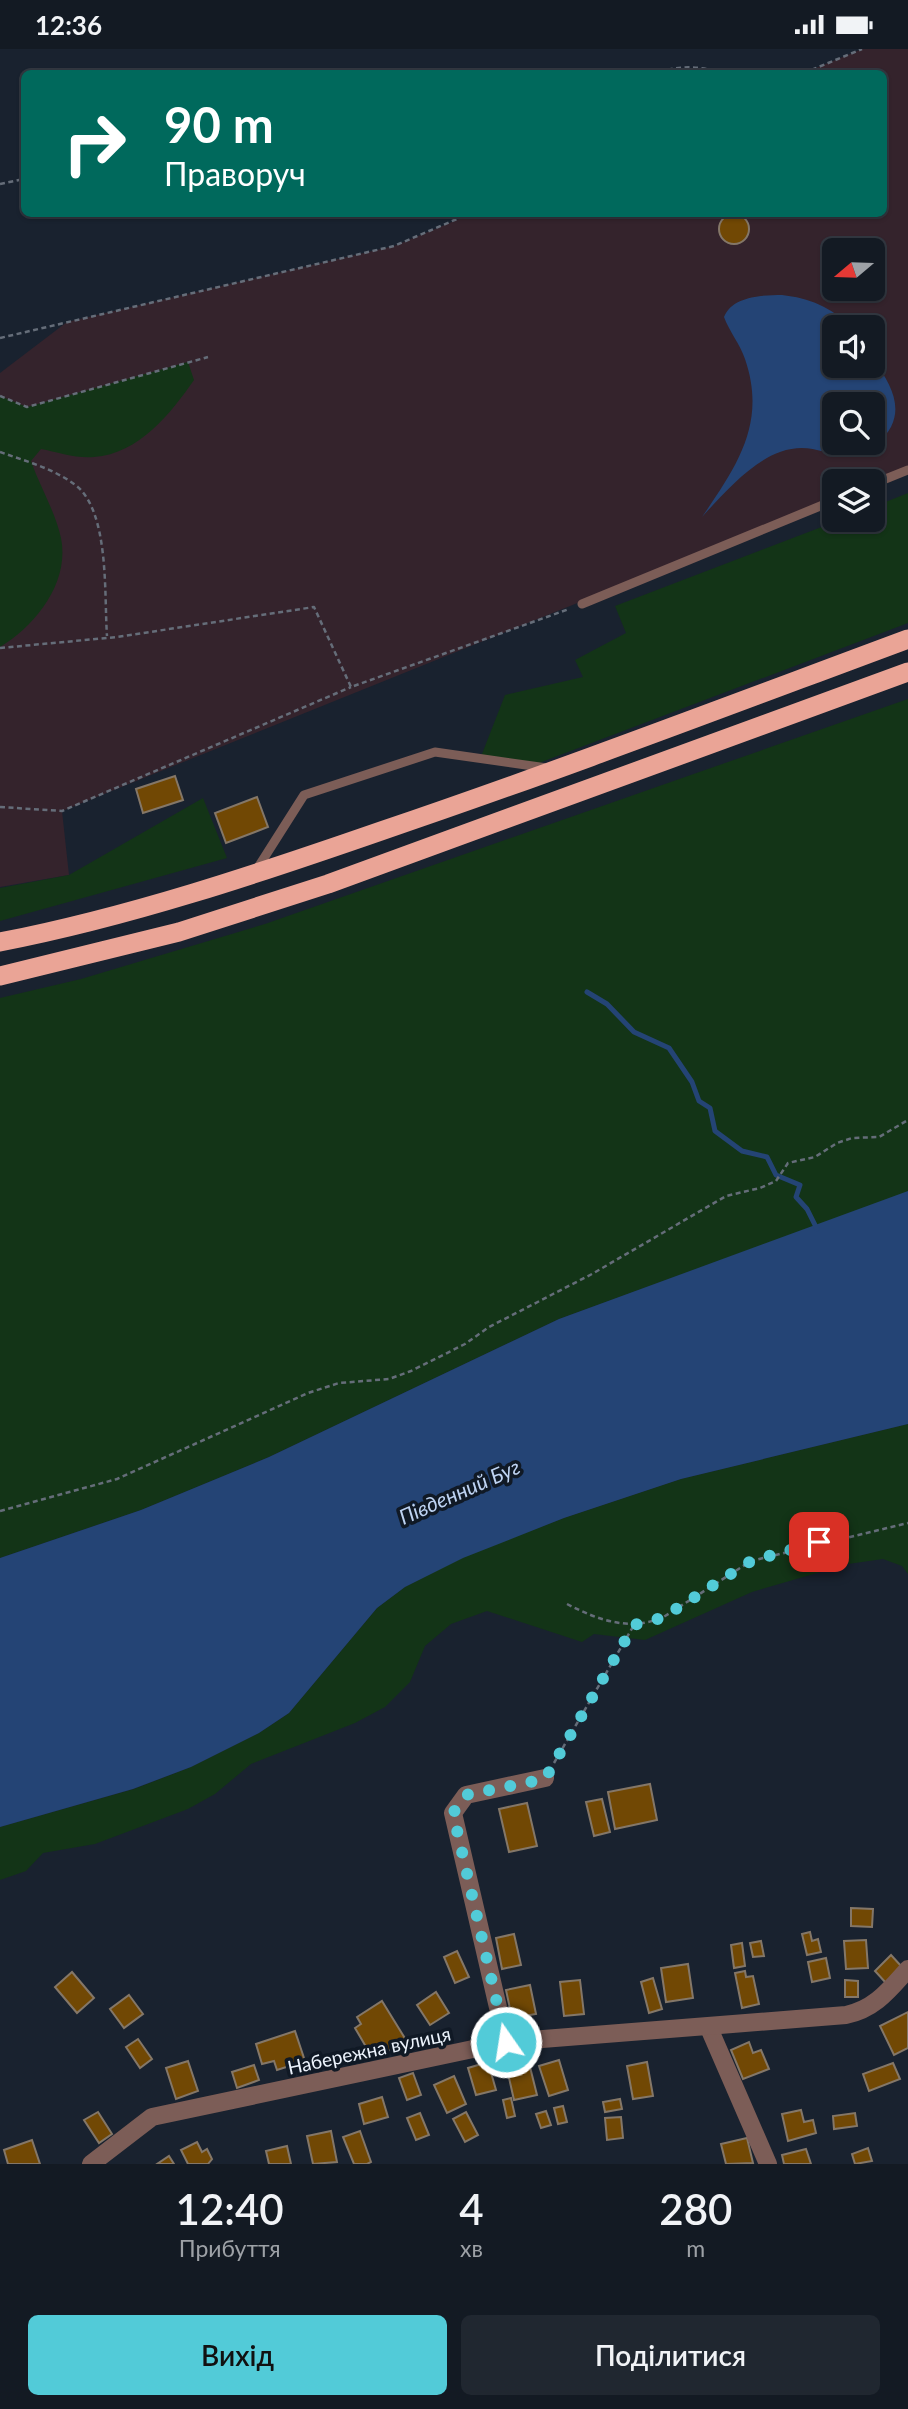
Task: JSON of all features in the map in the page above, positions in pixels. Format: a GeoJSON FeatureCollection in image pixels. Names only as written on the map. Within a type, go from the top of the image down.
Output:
{"type":"FeatureCollection","features":[{"type":"Feature","properties":{"kind":"highway"},"geometry":{"type":"LineString","coordinates":[[0,942],[169,899],[318,853],[556,769],[908,639]]}},
{"type":"Feature","properties":{"kind":"highway"},"geometry":{"type":"LineString","coordinates":[[0,976],[179,932],[328,884],[908,672]]}},
{"type":"Feature","properties":{"kind":"highway"},"geometry":{"type":"LineString","coordinates":[[318,853],[328,884]]}},
{"type":"Feature","properties":{"kind":"street"},"geometry":{"type":"LineString","coordinates":[[506,2042],[453,1813],[466,1795],[545,1779]]}},
{"type":"Feature","properties":{"kind":"street","name":"Набережна вулиця"},"geometry":{"type":"LineString","coordinates":[[91,2164],[152,2117],[506,2042],[709,2028],[862,2012],[877,2003],[908,1969]]}},
{"type":"Feature","properties":{"kind":"street"},"geometry":{"type":"LineString","coordinates":[[709,2028],[768,2164]]}},
{"type":"Feature","properties":{"kind":"lane"},"geometry":{"type":"LineString","coordinates":[[885,479],[908,470]]}},
{"type":"Feature","properties":{"kind":"lane"},"geometry":{"type":"LineString","coordinates":[[582,604],[822,505]]}},
{"type":"Feature","properties":{"kind":"lane"},"geometry":{"type":"LineString","coordinates":[[254,873],[304,795],[435,752],[556,769]]}},
{"type":"Feature","properties":{"kind":"path"},"geometry":{"type":"LineString","coordinates":[[811,70],[862,49]]}},
{"type":"Feature","properties":{"kind":"path"},"geometry":{"type":"LineString","coordinates":[[664,70],[677,67],[705,67],[713,70]]}},
{"type":"Feature","properties":{"kind":"path"},"geometry":{"type":"LineString","coordinates":[[0,184],[21,180]]}},
{"type":"Feature","properties":{"kind":"path"},"geometry":{"type":"LineString","coordinates":[[0,338],[394,246],[462,217]]}},
{"type":"Feature","properties":{"kind":"path"},"geometry":{"type":"LineString","coordinates":[[0,396],[27,407],[208,357]]}},
{"type":"Feature","properties":{"kind":"path"},"geometry":{"type":"LineString","coordinates":[[0,452],[51,470],[76,485],[93,508],[100,534],[107,638]]}},
{"type":"Feature","properties":{"kind":"path"},"geometry":{"type":"LineString","coordinates":[[0,807],[62,811],[351,687],[582,604]]}},
{"type":"Feature","properties":{"kind":"path"},"geometry":{"type":"LineString","coordinates":[[0,648],[107,638],[314,607],[351,687]]}},
{"type":"Feature","properties":{"kind":"path"},"geometry":{"type":"LineString","coordinates":[[0,1511],[117,1479],[308,1393],[339,1383],[389,1379],[411,1371],[592,1274],[726,1196],[760,1188],[776,1181],[788,1163],[815,1157],[837,1143],[852,1138],[879,1137],[908,1120]]}},
{"type":"Feature","properties":{"kind":"path"},"geometry":{"type":"LineString","coordinates":[[566,1604],[612,1623],[634,1625],[662,1618],[751,1561],[882,1527],[908,1523]]}},
{"type":"Feature","properties":{"kind":"path"},"geometry":{"type":"LineString","coordinates":[[545,1779],[634,1625]]}},
{"type":"Feature","properties":{"kind":"shaded area"},"geometry":{"type":"Polygon","coordinates":[[[862,49],[908,49],[908,470],[885,477],[885,469],[822,469],[822,504],[62,811],[69,875],[0,887],[0,373],[67,322],[394,246],[464,217],[887,217],[887,70],[811,70],[862,49]]]}},
{"type":"Feature","properties":{"kind":"green space"},"geometry":{"type":"Polygon","coordinates":[[[188,362],[194,380],[164,418],[139,440],[110,454],[94,457],[41,449],[31,461],[61,538],[60,571],[55,587],[37,615],[0,647],[0,396],[27,407],[188,362]]]}},
{"type":"Feature","properties":{"kind":"green space"},"geometry":{"type":"Polygon","coordinates":[[[908,493],[908,623],[531,766],[480,759],[505,695],[583,677],[575,660],[626,633],[615,606],[822,527],[822,532],[885,532],[885,502],[908,493]]]}},
{"type":"Feature","properties":{"kind":"green space"},"geometry":{"type":"Polygon","coordinates":[[[908,699],[908,1192],[559,1319],[269,1457],[141,1510],[0,1558],[0,998],[81,979],[265,924],[908,699]]]}},
{"type":"Feature","properties":{"kind":"green space"},"geometry":{"type":"Polygon","coordinates":[[[203,798],[227,858],[0,921],[0,888],[69,875],[203,798]]]}},
{"type":"Feature","properties":{"kind":"green space"},"geometry":{"type":"Polygon","coordinates":[[[908,1424],[908,1574],[902,1566],[883,1559],[848,1564],[752,1592],[645,1640],[594,1634],[582,1642],[487,1611],[451,1624],[425,1646],[410,1682],[385,1707],[355,1723],[251,1764],[215,1794],[188,1809],[95,1844],[43,1853],[26,1871],[0,1880],[0,1827],[134,1789],[191,1767],[259,1733],[289,1713],[377,1608],[405,1587],[463,1557],[564,1518],[681,1479],[908,1424]]]}},
{"type":"Feature","properties":{"kind":"water"},"geometry":{"type":"Polygon","coordinates":[[[757,296],[792,296],[811,301],[837,315],[822,315],[822,378],[885,378],[895,403],[893,424],[885,436],[885,392],[822,392],[822,451],[790,449],[758,463],[702,517],[737,461],[750,424],[751,382],[743,353],[724,317],[734,305],[757,296]]]}},
{"type":"Feature","properties":{"kind":"water","name":"Південний Буг"},"geometry":{"type":"Polygon","coordinates":[[[908,1191],[908,1424],[681,1479],[564,1518],[463,1558],[405,1587],[377,1608],[289,1713],[259,1733],[191,1767],[133,1789],[0,1827],[0,1558],[141,1510],[269,1457],[559,1319],[908,1191]]]}},
{"type":"Feature","properties":{"kind":"building"},"geometry":{"type":"Polygon","coordinates":[[[726,217],[742,217],[748,223],[748,235],[740,243],[728,243],[720,235],[720,223],[726,217]]]}},
{"type":"Feature","properties":{"kind":"building"},"geometry":{"type":"Polygon","coordinates":[[[175,776],[183,800],[143,813],[136,789],[175,776]]]}},
{"type":"Feature","properties":{"kind":"building"},"geometry":{"type":"Polygon","coordinates":[[[257,797],[268,827],[226,843],[215,813],[257,797]]]}},
{"type":"Feature","properties":{"kind":"building"},"geometry":{"type":"Polygon","coordinates":[[[650,1784],[657,1820],[615,1829],[608,1792],[650,1784]]]}},
{"type":"Feature","properties":{"kind":"building"},"geometry":{"type":"Polygon","coordinates":[[[602,1799],[610,1832],[594,1836],[586,1802],[602,1799]]]}},
{"type":"Feature","properties":{"kind":"building"},"geometry":{"type":"Polygon","coordinates":[[[527,1803],[537,1846],[509,1852],[499,1809],[527,1803]]]}},
{"type":"Feature","properties":{"kind":"building"},"geometry":{"type":"Polygon","coordinates":[[[851,1908],[873,1909],[872,1927],[851,1926],[851,1908]]]}},
{"type":"Feature","properties":{"kind":"building"},"geometry":{"type":"Polygon","coordinates":[[[810,1932],[812,1941],[818,1939],[821,1952],[807,1955],[802,1934],[810,1932]]]}},
{"type":"Feature","properties":{"kind":"building"},"geometry":{"type":"Polygon","coordinates":[[[514,1934],[521,1965],[502,1969],[496,1938],[514,1934]]]}},
{"type":"Feature","properties":{"kind":"building"},"geometry":{"type":"Polygon","coordinates":[[[866,1940],[868,1968],[846,1969],[844,1941],[866,1940]]]}},
{"type":"Feature","properties":{"kind":"building"},"geometry":{"type":"Polygon","coordinates":[[[761,1941],[764,1956],[753,1957],[750,1943],[761,1941]]]}},
{"type":"Feature","properties":{"kind":"building"},"geometry":{"type":"Polygon","coordinates":[[[742,1943],[745,1966],[734,1968],[731,1945],[742,1943]]]}},
{"type":"Feature","properties":{"kind":"building"},"geometry":{"type":"Polygon","coordinates":[[[457,1951],[469,1977],[455,1983],[444,1957],[457,1951]]]}},
{"type":"Feature","properties":{"kind":"building"},"geometry":{"type":"Polygon","coordinates":[[[891,1955],[902,1967],[886,1983],[875,1971],[891,1955]]]}},
{"type":"Feature","properties":{"kind":"building"},"geometry":{"type":"Polygon","coordinates":[[[826,1958],[830,1978],[812,1982],[808,1962],[826,1958]]]}},
{"type":"Feature","properties":{"kind":"building"},"geometry":{"type":"Polygon","coordinates":[[[688,1964],[693,1998],[666,2002],[661,1968],[688,1964]]]}},
{"type":"Feature","properties":{"kind":"building"},"geometry":{"type":"Polygon","coordinates":[[[745,1971],[746,1977],[753,1976],[759,2004],[742,2008],[735,1973],[745,1971]]]}},
{"type":"Feature","properties":{"kind":"building"},"geometry":{"type":"Polygon","coordinates":[[[72,1972],[94,1998],[77,2013],[55,1987],[72,1972]]]}},
{"type":"Feature","properties":{"kind":"building"},"geometry":{"type":"Polygon","coordinates":[[[653,1978],[662,2009],[649,2013],[641,1982],[653,1978]]]}},
{"type":"Feature","properties":{"kind":"building"},"geometry":{"type":"Polygon","coordinates":[[[580,1980],[584,2014],[564,2016],[560,1982],[580,1980]]]}},
{"type":"Feature","properties":{"kind":"building"},"geometry":{"type":"Polygon","coordinates":[[[845,1980],[858,1981],[858,1997],[845,1997],[845,1980]]]}},
{"type":"Feature","properties":{"kind":"building"},"geometry":{"type":"Polygon","coordinates":[[[530,1985],[536,2014],[512,2018],[506,1990],[530,1985]]]}},
{"type":"Feature","properties":{"kind":"building"},"geometry":{"type":"Polygon","coordinates":[[[436,1992],[449,2013],[430,2025],[417,2005],[436,1992]]]}},
{"type":"Feature","properties":{"kind":"building"},"geometry":{"type":"Polygon","coordinates":[[[129,1995],[143,2014],[124,2028],[110,2009],[129,1995]]]}},
{"type":"Feature","properties":{"kind":"building"},"geometry":{"type":"Polygon","coordinates":[[[382,2001],[406,2040],[383,2054],[381,2051],[372,2057],[355,2028],[361,2024],[357,2017],[382,2001]]]}},
{"type":"Feature","properties":{"kind":"building"},"geometry":{"type":"Polygon","coordinates":[[[908,2012],[908,2048],[894,2055],[880,2026],[908,2012]]]}},
{"type":"Feature","properties":{"kind":"building"},"geometry":{"type":"Polygon","coordinates":[[[295,2031],[305,2061],[277,2070],[274,2061],[262,2064],[256,2044],[295,2031]]]}},
{"type":"Feature","properties":{"kind":"building"},"geometry":{"type":"Polygon","coordinates":[[[138,2039],[152,2059],[140,2068],[126,2047],[138,2039]]]}},
{"type":"Feature","properties":{"kind":"building"},"geometry":{"type":"Polygon","coordinates":[[[749,2042],[753,2053],[761,2050],[769,2069],[743,2079],[731,2050],[749,2042]]]}},
{"type":"Feature","properties":{"kind":"building"},"geometry":{"type":"Polygon","coordinates":[[[527,2055],[537,2095],[514,2100],[505,2060],[527,2055]]]}},
{"type":"Feature","properties":{"kind":"building"},"geometry":{"type":"Polygon","coordinates":[[[559,2060],[568,2090],[549,2096],[539,2066],[559,2060]]]}},
{"type":"Feature","properties":{"kind":"building"},"geometry":{"type":"Polygon","coordinates":[[[188,2061],[198,2091],[176,2099],[166,2068],[188,2061]]]}},
{"type":"Feature","properties":{"kind":"building"},"geometry":{"type":"Polygon","coordinates":[[[488,2062],[496,2090],[476,2095],[468,2068],[488,2062]]]}},
{"type":"Feature","properties":{"kind":"building"},"geometry":{"type":"Polygon","coordinates":[[[647,2062],[653,2096],[633,2099],[627,2066],[647,2062]]]}},
{"type":"Feature","properties":{"kind":"building"},"geometry":{"type":"Polygon","coordinates":[[[893,2063],[900,2079],[869,2091],[863,2074],[893,2063]]]}},
{"type":"Feature","properties":{"kind":"building"},"geometry":{"type":"Polygon","coordinates":[[[254,2065],[259,2080],[237,2088],[232,2072],[254,2065]]]}},
{"type":"Feature","properties":{"kind":"building"},"geometry":{"type":"Polygon","coordinates":[[[413,2073],[421,2095],[407,2100],[399,2078],[413,2073]]]}},
{"type":"Feature","properties":{"kind":"building"},"geometry":{"type":"Polygon","coordinates":[[[454,2076],[466,2104],[447,2113],[434,2085],[454,2076]]]}},
{"type":"Feature","properties":{"kind":"building"},"geometry":{"type":"Polygon","coordinates":[[[382,2097],[388,2117],[364,2124],[359,2104],[382,2097]]]}},
{"type":"Feature","properties":{"kind":"building"},"geometry":{"type":"Polygon","coordinates":[[[511,2098],[515,2116],[507,2118],[503,2100],[511,2098]]]}},
{"type":"Feature","properties":{"kind":"building"},"geometry":{"type":"Polygon","coordinates":[[[620,2099],[622,2109],[605,2112],[603,2102],[620,2099]]]}},
{"type":"Feature","properties":{"kind":"building"},"geometry":{"type":"Polygon","coordinates":[[[563,2106],[567,2122],[558,2124],[554,2108],[563,2106]]]}},
{"type":"Feature","properties":{"kind":"building"},"geometry":{"type":"Polygon","coordinates":[[[801,2110],[804,2122],[813,2120],[816,2133],[788,2141],[782,2114],[801,2110]]]}},
{"type":"Feature","properties":{"kind":"building"},"geometry":{"type":"Polygon","coordinates":[[[546,2111],[551,2125],[541,2128],[536,2114],[546,2111]]]}},
{"type":"Feature","properties":{"kind":"building"},"geometry":{"type":"Polygon","coordinates":[[[98,2112],[112,2134],[99,2143],[84,2120],[98,2112]]]}},
{"type":"Feature","properties":{"kind":"building"},"geometry":{"type":"Polygon","coordinates":[[[466,2112],[478,2135],[465,2142],[453,2119],[466,2112]]]}},
{"type":"Feature","properties":{"kind":"building"},"geometry":{"type":"Polygon","coordinates":[[[420,2113],[429,2135],[416,2140],[407,2118],[420,2113]]]}},
{"type":"Feature","properties":{"kind":"building"},"geometry":{"type":"Polygon","coordinates":[[[855,2113],[857,2126],[834,2129],[833,2116],[855,2113]]]}},
{"type":"Feature","properties":{"kind":"building"},"geometry":{"type":"Polygon","coordinates":[[[621,2117],[623,2138],[607,2140],[605,2118],[621,2117]]]}},
{"type":"Feature","properties":{"kind":"building"},"geometry":{"type":"Polygon","coordinates":[[[331,2131],[337,2162],[313,2164],[307,2136],[331,2131]]]}},
{"type":"Feature","properties":{"kind":"building"},"geometry":{"type":"Polygon","coordinates":[[[360,2131],[371,2162],[367,2164],[354,2164],[343,2137],[360,2131]]]}},
{"type":"Feature","properties":{"kind":"building"},"geometry":{"type":"Polygon","coordinates":[[[747,2138],[753,2163],[726,2164],[721,2144],[747,2138]]]}},
{"type":"Feature","properties":{"kind":"building"},"geometry":{"type":"Polygon","coordinates":[[[32,2140],[40,2164],[8,2164],[4,2150],[32,2140]]]}},
{"type":"Feature","properties":{"kind":"building"},"geometry":{"type":"Polygon","coordinates":[[[197,2142],[202,2152],[207,2149],[212,2159],[208,2164],[188,2164],[181,2150],[197,2142]]]}},
{"type":"Feature","properties":{"kind":"building"},"geometry":{"type":"Polygon","coordinates":[[[287,2146],[291,2164],[269,2164],[266,2151],[287,2146]]]}},
{"type":"Feature","properties":{"kind":"building"},"geometry":{"type":"Polygon","coordinates":[[[868,2148],[872,2161],[855,2164],[852,2154],[868,2148]]]}},
{"type":"Feature","properties":{"kind":"building"},"geometry":{"type":"Polygon","coordinates":[[[806,2149],[811,2164],[784,2164],[782,2155],[806,2149]]]}},
{"type":"Feature","properties":{"kind":"building"},"geometry":{"type":"Polygon","coordinates":[[[169,2156],[174,2164],[157,2164],[169,2156]]]}},
{"type":"Feature","properties":{"kind":"waterway"},"geometry":{"type":"LineString","coordinates":[[587,992],[607,1004],[634,1032],[669,1048],[692,1082],[699,1101],[710,1108],[715,1131],[742,1151],[767,1157],[776,1175],[800,1185],[796,1197],[807,1209],[817,1229]]}},
{"type":"Feature","properties":{"kind":"route"},"geometry":{"type":"LineString","coordinates":[[506,2042],[453,1813],[466,1795],[545,1779],[634,1625],[648,1624],[662,1618],[751,1561],[819,1542]]}}]}
